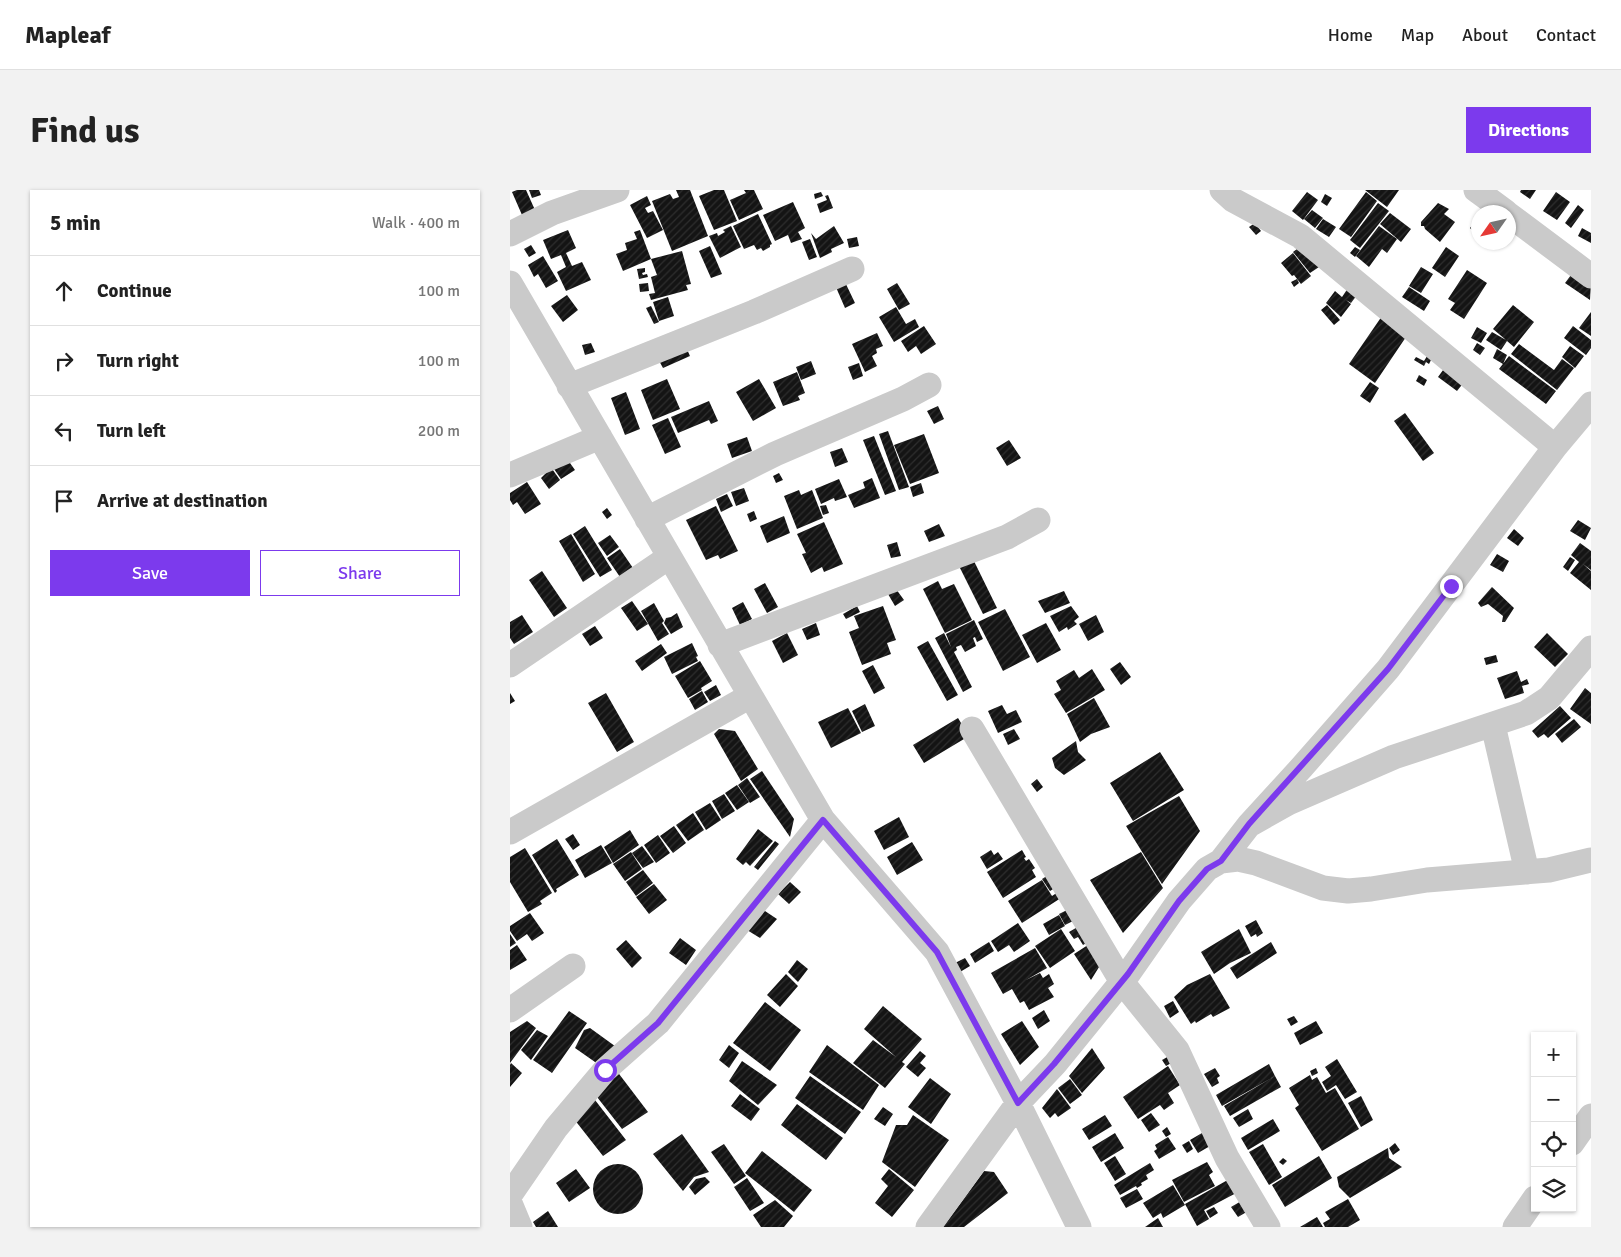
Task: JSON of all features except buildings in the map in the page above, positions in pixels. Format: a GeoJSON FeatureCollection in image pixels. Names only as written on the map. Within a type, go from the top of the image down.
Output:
{"type":"FeatureCollection","features":[{"type":"Feature","properties":{"kind":"street"},"geometry":{"type":"LineString","coordinates":[[510,234],[552,213],[617,190]]}},
{"type":"Feature","properties":{"kind":"street"},"geometry":{"type":"LineString","coordinates":[[1222,190],[1233,200],[1300,236],[1555,446]]}},
{"type":"Feature","properties":{"kind":"street"},"geometry":{"type":"LineString","coordinates":[[1476,190],[1496,205]]}},
{"type":"Feature","properties":{"kind":"street"},"geometry":{"type":"LineString","coordinates":[[1516,220],[1591,276]]}},
{"type":"Feature","properties":{"kind":"street"},"geometry":{"type":"LineString","coordinates":[[569,386],[754,312],[852,269]]}},
{"type":"Feature","properties":{"kind":"street"},"geometry":{"type":"LineString","coordinates":[[512,293],[600,437],[823,820],[937,952],[1018,1103],[1079,1227]]}},
{"type":"Feature","properties":{"kind":"street"},"geometry":{"type":"LineString","coordinates":[[647,519],[775,454],[929,386]]}},
{"type":"Feature","properties":{"kind":"street"},"geometry":{"type":"LineString","coordinates":[[1221,861],[1249,824],[1388,669],[1555,446],[1591,404]]}},
{"type":"Feature","properties":{"kind":"street"},"geometry":{"type":"LineString","coordinates":[[510,475],[600,437]]}},
{"type":"Feature","properties":{"kind":"street"},"geometry":{"type":"LineString","coordinates":[[720,645],[1007,537],[1038,520]]}},
{"type":"Feature","properties":{"kind":"street"},"geometry":{"type":"LineString","coordinates":[[510,665],[669,557]]}},
{"type":"Feature","properties":{"kind":"street"},"geometry":{"type":"LineString","coordinates":[[1249,824],[1288,803],[1394,757],[1526,713],[1549,698],[1591,648]]}},
{"type":"Feature","properties":{"kind":"street"},"geometry":{"type":"LineString","coordinates":[[510,832],[750,696]]}},
{"type":"Feature","properties":{"kind":"street"},"geometry":{"type":"LineString","coordinates":[[1493,725],[1527,872]]}},
{"type":"Feature","properties":{"kind":"street"},"geometry":{"type":"LineString","coordinates":[[972,729],[1122,982],[1177,1050],[1228,1158],[1268,1227]]}},
{"type":"Feature","properties":{"kind":"street"},"geometry":{"type":"LineString","coordinates":[[510,1195],[556,1128],[605,1070],[658,1023],[823,820]]}},
{"type":"Feature","properties":{"kind":"street"},"geometry":{"type":"LineString","coordinates":[[928,1227],[1018,1103],[1054,1064],[1122,982],[1179,901],[1207,869],[1221,861],[1238,859],[1256,863],[1323,888],[1348,891],[1426,880],[1549,870],[1591,860]]}},
{"type":"Feature","properties":{"kind":"street"},"geometry":{"type":"LineString","coordinates":[[510,1010],[573,966]]}},
{"type":"Feature","properties":{"kind":"street"},"geometry":{"type":"LineString","coordinates":[[1576,1137],[1591,1116]]}},
{"type":"Feature","properties":{"kind":"street"},"geometry":{"type":"LineString","coordinates":[[510,1203],[520,1227]]}},
{"type":"Feature","properties":{"kind":"street"},"geometry":{"type":"LineString","coordinates":[[1515,1227],[1531,1204]]}},
{"type":"Feature","properties":{"kind":"route"},"geometry":{"type":"LineString","coordinates":[[605,1070],[658,1023],[823,820],[937,952],[1018,1103],[1054,1064],[1128,974],[1179,901],[1207,869],[1221,861],[1249,824],[1388,669],[1451,586]]}}]}
